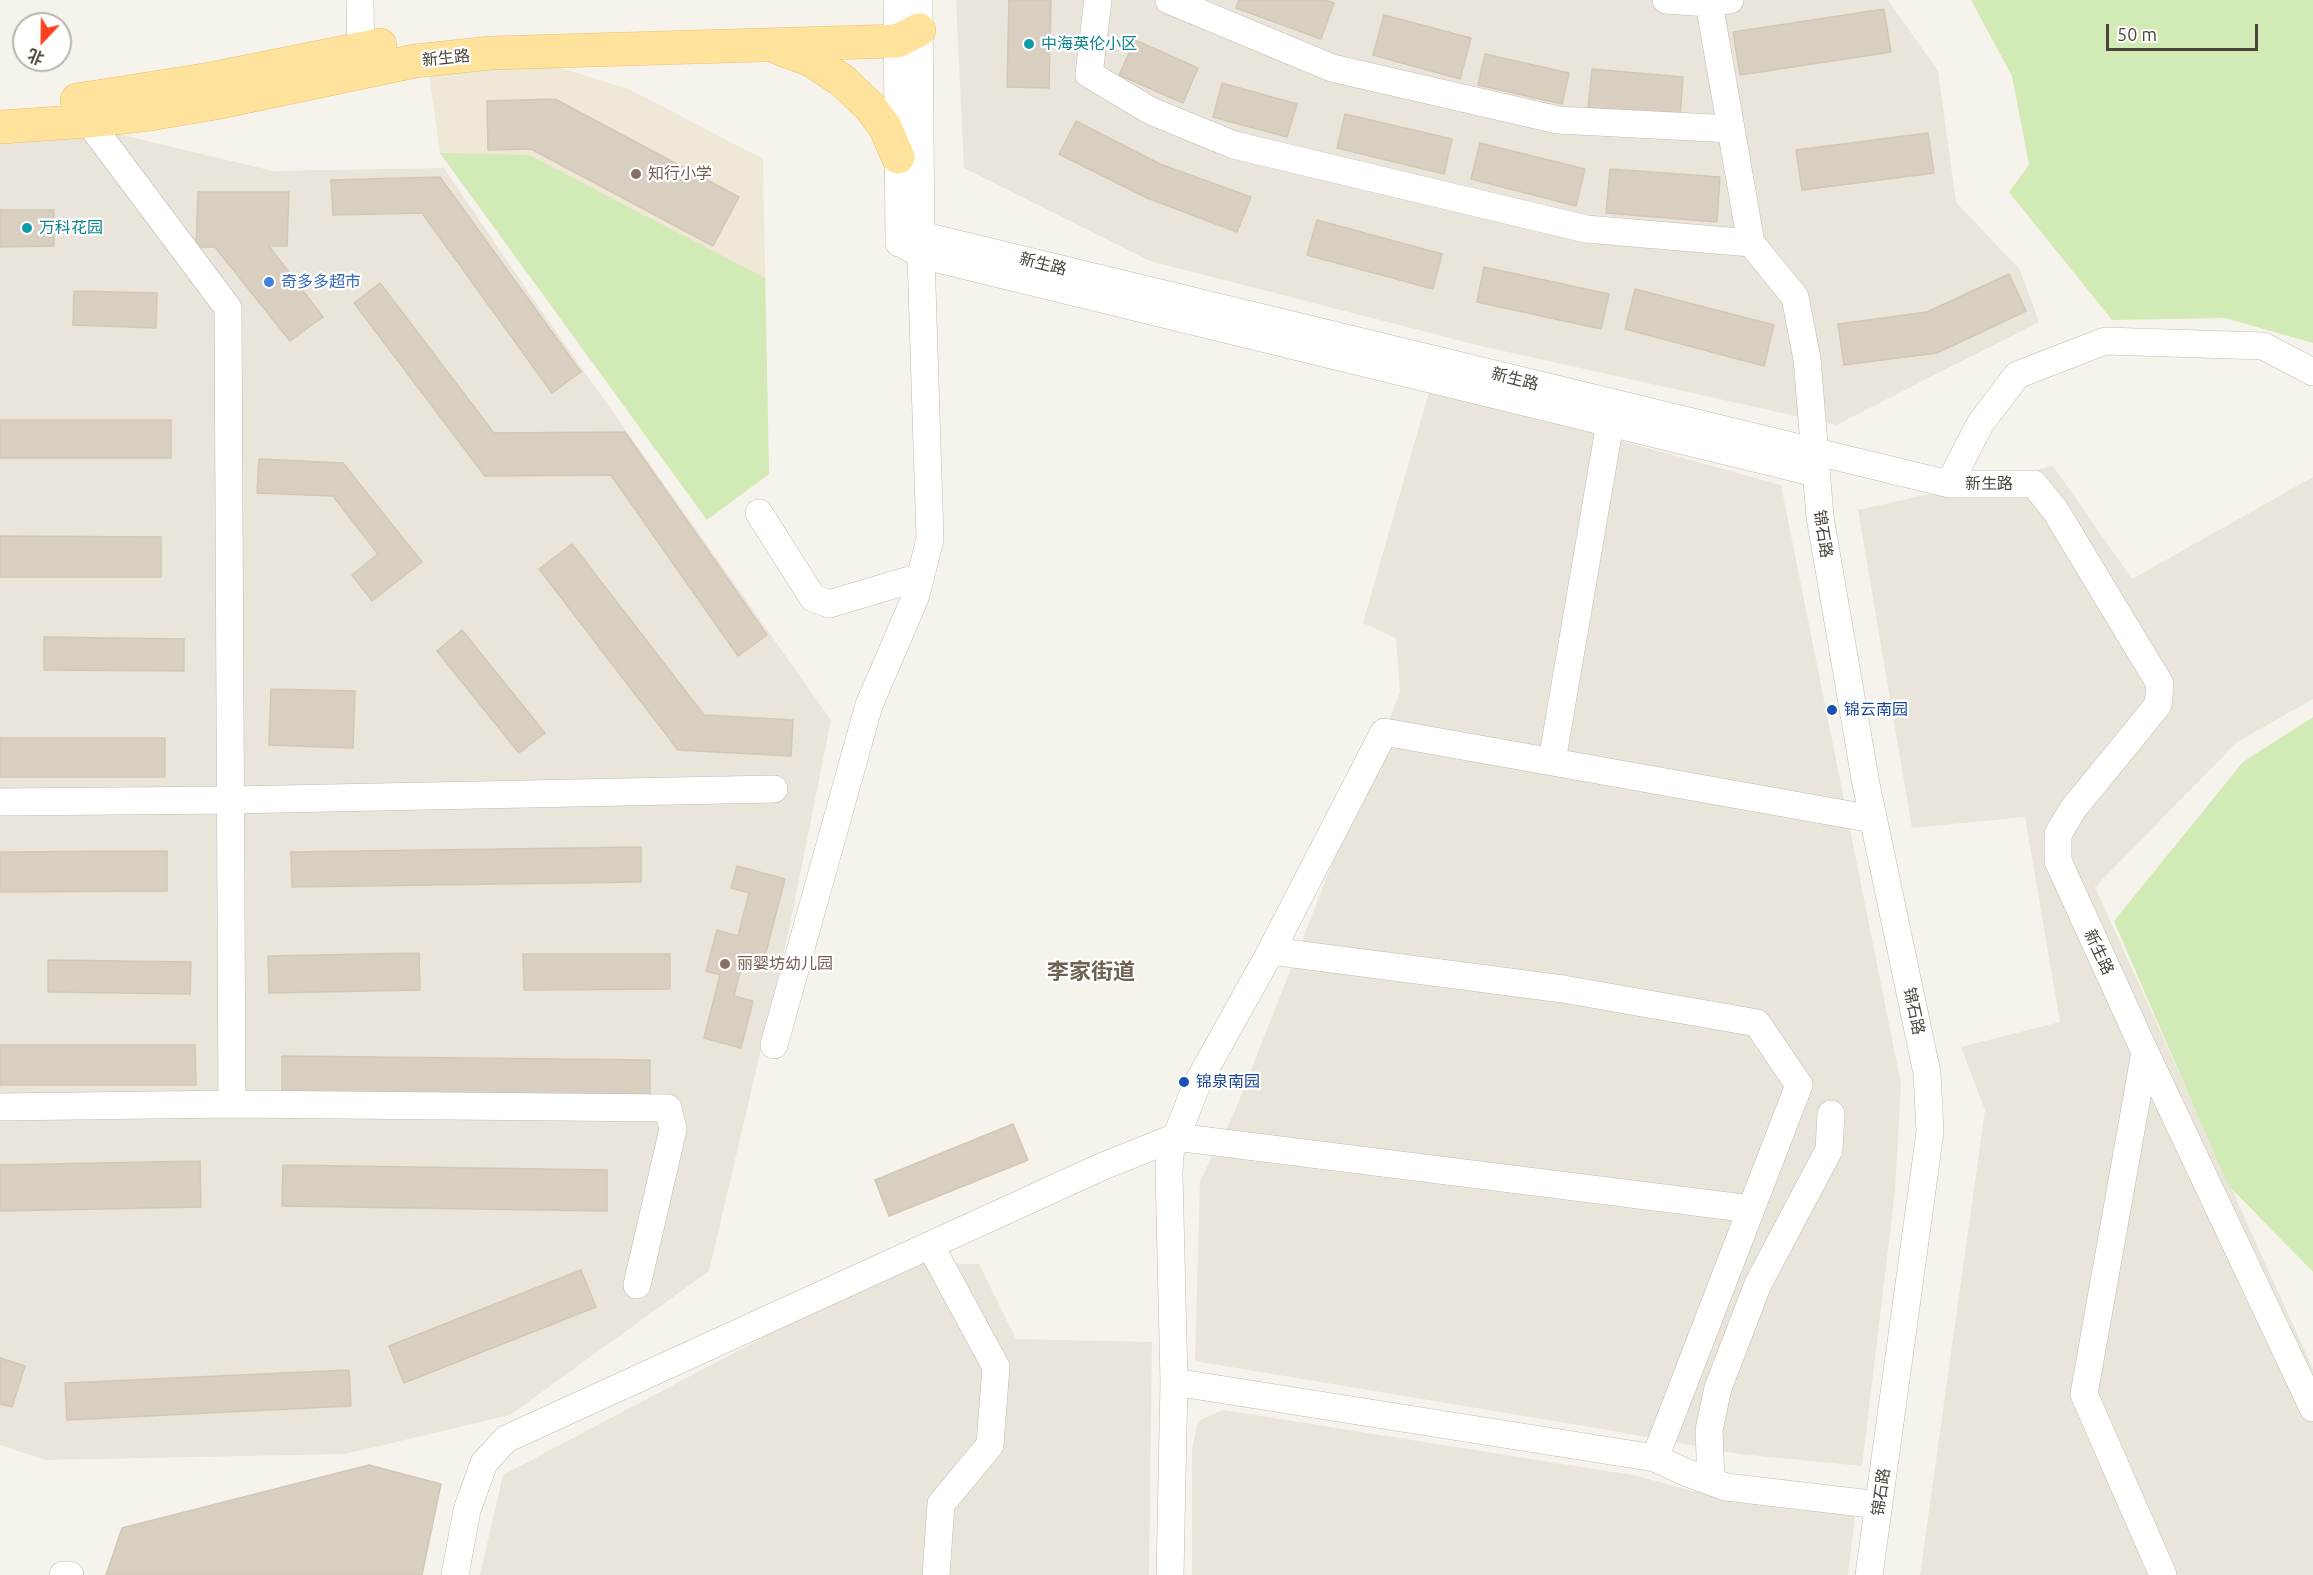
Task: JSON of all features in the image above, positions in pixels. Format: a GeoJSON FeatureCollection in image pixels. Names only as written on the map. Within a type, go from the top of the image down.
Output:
{"type":"FeatureCollection","features":[{"type":"Feature","properties":{"kind":"main road","name":"新生路"},"geometry":{"type":"LineString","coordinates":[[0,128],[88,121],[215,103],[361,60],[412,38],[490,32],[906,18]]}},
{"type":"Feature","properties":{"kind":"main road","name":"新生路"},"geometry":{"type":"LineString","coordinates":[[0,105],[77,100],[361,60],[415,61],[491,53],[771,45],[906,18]]}},
{"type":"Feature","properties":{"kind":"main road"},"geometry":{"type":"LineString","coordinates":[[771,45],[811,60],[843,81],[870,107],[885,127],[898,157]]}},
{"type":"Feature","properties":{"kind":"street"},"geometry":{"type":"LineString","coordinates":[[360,0],[361,60]]}},
{"type":"Feature","properties":{"kind":"street"},"geometry":{"type":"LineString","coordinates":[[1098,0],[1089,74],[1151,111],[1234,145],[1586,229],[1751,243],[1731,129],[1720,2],[1666,0]]}},
{"type":"Feature","properties":{"kind":"street"},"geometry":{"type":"LineString","coordinates":[[1169,0],[1332,68],[1558,120],[1731,129]]}},
{"type":"Feature","properties":{"kind":"street"},"geometry":{"type":"LineString","coordinates":[[906,18],[898,157],[914,244]]}},
{"type":"Feature","properties":{"kind":"street"},"geometry":{"type":"LineString","coordinates":[[774,1045],[869,705],[915,598],[930,540],[914,244],[906,18]]}},
{"type":"Feature","properties":{"kind":"street"},"geometry":{"type":"LineString","coordinates":[[88,121],[228,308],[232,1104]]}},
{"type":"Feature","properties":{"kind":"street","name":"锦石路"},"geometry":{"type":"LineString","coordinates":[[1751,243],[1795,297],[1807,358],[1814,462],[1822,528],[1873,819],[1928,1073],[1930,1132],[1869,1575]]}},
{"type":"Feature","properties":{"kind":"street","name":"新生路"},"geometry":{"type":"LineString","coordinates":[[914,244],[1610,423],[1814,462],[1949,484],[2034,484],[2055,510],[2160,684],[2158,705],[2073,809],[2058,834],[2058,861],[2145,1052],[2313,1408]]}},
{"type":"Feature","properties":{"kind":"street","name":"新生路"},"geometry":{"type":"LineString","coordinates":[[914,244],[1814,462]]}},
{"type":"Feature","properties":{"kind":"street"},"geometry":{"type":"LineString","coordinates":[[1949,484],[1980,424],[2017,375],[2105,341],[2263,346],[2313,372]]}},
{"type":"Feature","properties":{"kind":"street"},"geometry":{"type":"LineString","coordinates":[[1552,761],[1610,423]]}},
{"type":"Feature","properties":{"kind":"street"},"geometry":{"type":"LineString","coordinates":[[759,513],[813,598],[829,604],[920,577]]}},
{"type":"Feature","properties":{"kind":"street"},"geometry":{"type":"LineString","coordinates":[[1170,1575],[1174,1382],[1168,1173],[1170,1153],[1197,1084],[1271,951],[1384,732],[1873,819]]}},
{"type":"Feature","properties":{"kind":"street"},"geometry":{"type":"LineString","coordinates":[[0,802],[231,801],[774,789]]}},
{"type":"Feature","properties":{"kind":"street"},"geometry":{"type":"LineString","coordinates":[[1271,951],[1563,989],[1758,1023],[1799,1084],[1655,1458]]}},
{"type":"Feature","properties":{"kind":"street"},"geometry":{"type":"LineString","coordinates":[[2145,1052],[2084,1394],[2163,1575]]}},
{"type":"Feature","properties":{"kind":"street"},"geometry":{"type":"LineString","coordinates":[[0,1107],[232,1104],[668,1108],[673,1129],[637,1285]]}},
{"type":"Feature","properties":{"kind":"street"},"geometry":{"type":"LineString","coordinates":[[1711,1481],[1709,1430],[1718,1388],[1758,1284],[1829,1150],[1831,1114]]}},
{"type":"Feature","properties":{"kind":"street"},"geometry":{"type":"LineString","coordinates":[[455,1575],[468,1510],[484,1463],[506,1438],[1101,1167],[1176,1137],[1751,1209]]}},
{"type":"Feature","properties":{"kind":"street"},"geometry":{"type":"LineString","coordinates":[[930,1245],[996,1367],[990,1445],[941,1504],[936,1575]]}},
{"type":"Feature","properties":{"kind":"street"},"geometry":{"type":"LineString","coordinates":[[1174,1382],[1655,1458],[1726,1487],[1879,1505]]}},
{"type":"Feature","properties":{"kind":"street"},"geometry":{"type":"LineString","coordinates":[[63,1575],[70,1575]]}},
{"type":"Feature","properties":{"kind":"shaded area"},"geometry":{"type":"Polygon","coordinates":[[[956,0],[1888,0],[1938,71],[1956,202],[2020,270],[2039,322],[1836,425],[1481,346],[1150,261],[964,168],[956,0]]]}},
{"type":"Feature","properties":{"kind":"shaded area"},"geometry":{"type":"Polygon","coordinates":[[[552,65],[631,90],[763,159],[769,474],[707,520],[440,153],[429,74],[552,65]]]}},
{"type":"Feature","properties":{"kind":"shaded area"},"geometry":{"type":"Polygon","coordinates":[[[76,124],[273,171],[444,168],[540,309],[831,720],[789,930],[709,1271],[510,1415],[345,1454],[45,1460],[0,1445],[0,131],[76,124]]]}},
{"type":"Feature","properties":{"kind":"shaded area","name":"锦泉南园"},"geometry":{"type":"Polygon","coordinates":[[[1430,388],[1781,485],[1901,1084],[1895,1191],[1862,1466],[1739,1454],[1195,1361],[1200,1181],[1234,1113],[1400,692],[1396,638],[1363,623],[1430,388]]]}},
{"type":"Feature","properties":{"kind":"shaded area","name":"锦云南园"},"geometry":{"type":"Polygon","coordinates":[[[2053,466],[2132,579],[2313,477],[2313,699],[2237,742],[2095,887],[2313,1369],[2313,1575],[1920,1575],[1985,1110],[1961,1047],[2060,1022],[2025,817],[1912,828],[1858,510],[2053,466]]]}},
{"type":"Feature","properties":{"kind":"shaded area"},"geometry":{"type":"Polygon","coordinates":[[[904,1263],[979,1264],[1016,1339],[1152,1342],[1149,1575],[480,1575],[503,1475],[904,1263]]]}},
{"type":"Feature","properties":{"kind":"shaded area"},"geometry":{"type":"Polygon","coordinates":[[[1223,1410],[1638,1476],[1691,1491],[1855,1516],[1848,1575],[1192,1575],[1192,1450],[1198,1421],[1223,1410]]]}},
{"type":"Feature","properties":{"kind":"green space"},"geometry":{"type":"Polygon","coordinates":[[[1971,0],[2313,0],[2313,343],[2225,318],[2112,320],[2009,192],[2029,165],[2012,76],[1971,0]]]}},
{"type":"Feature","properties":{"kind":"green space"},"geometry":{"type":"Polygon","coordinates":[[[440,153],[529,155],[765,278],[769,474],[707,520],[440,153]]]}},
{"type":"Feature","properties":{"kind":"green space"},"geometry":{"type":"Polygon","coordinates":[[[2313,717],[2313,1272],[2228,1185],[2114,921],[2243,762],[2313,717]]]}},
{"type":"Feature","properties":{"kind":"building","name":"中海英伦小区"},"geometry":{"type":"Polygon","coordinates":[[[1009,0],[1051,0],[1049,88],[1007,87],[1009,0]]]}},
{"type":"Feature","properties":{"kind":"building"},"geometry":{"type":"Polygon","coordinates":[[[1239,0],[1325,0],[1334,3],[1321,39],[1236,8],[1239,0]]]}},
{"type":"Feature","properties":{"kind":"building"},"geometry":{"type":"Polygon","coordinates":[[[1884,9],[1891,52],[1740,75],[1733,32],[1884,9]]]}},
{"type":"Feature","properties":{"kind":"building"},"geometry":{"type":"Polygon","coordinates":[[[1384,15],[1471,38],[1460,79],[1373,55],[1384,15]]]}},
{"type":"Feature","properties":{"kind":"building"},"geometry":{"type":"Polygon","coordinates":[[[1135,40],[1198,68],[1183,103],[1119,75],[1135,40]]]}},
{"type":"Feature","properties":{"kind":"building"},"geometry":{"type":"Polygon","coordinates":[[[1485,54],[1569,73],[1562,104],[1478,85],[1485,54]]]}},
{"type":"Feature","properties":{"kind":"building"},"geometry":{"type":"Polygon","coordinates":[[[1592,69],[1683,77],[1680,118],[1588,110],[1592,69]]]}},
{"type":"Feature","properties":{"kind":"building"},"geometry":{"type":"Polygon","coordinates":[[[1222,83],[1297,104],[1287,137],[1213,117],[1222,83]]]}},
{"type":"Feature","properties":{"kind":"building","name":"知行小学"},"geometry":{"type":"Polygon","coordinates":[[[555,99],[739,197],[713,246],[531,149],[488,150],[487,101],[555,99]]]}},
{"type":"Feature","properties":{"kind":"building"},"geometry":{"type":"Polygon","coordinates":[[[1345,114],[1452,139],[1444,174],[1337,148],[1345,114]]]}},
{"type":"Feature","properties":{"kind":"building"},"geometry":{"type":"Polygon","coordinates":[[[1076,121],[1160,164],[1251,197],[1237,232],[1147,198],[1059,154],[1076,121]]]}},
{"type":"Feature","properties":{"kind":"building"},"geometry":{"type":"Polygon","coordinates":[[[1928,133],[1934,173],[1802,190],[1796,150],[1928,133]]]}},
{"type":"Feature","properties":{"kind":"building"},"geometry":{"type":"Polygon","coordinates":[[[1480,143],[1585,169],[1576,206],[1471,179],[1480,143]]]}},
{"type":"Feature","properties":{"kind":"building"},"geometry":{"type":"Polygon","coordinates":[[[1610,169],[1720,177],[1717,222],[1606,213],[1610,169]]]}},
{"type":"Feature","properties":{"kind":"building"},"geometry":{"type":"Polygon","coordinates":[[[440,177],[581,372],[552,393],[422,213],[333,215],[331,180],[440,177]]]}},
{"type":"Feature","properties":{"kind":"building","name":"奇多多超市"},"geometry":{"type":"Polygon","coordinates":[[[198,192],[289,192],[287,246],[269,246],[323,317],[290,341],[215,247],[196,247],[198,192]]]}},
{"type":"Feature","properties":{"kind":"building","name":"万科花园"},"geometry":{"type":"Polygon","coordinates":[[[0,210],[54,210],[54,246],[0,247],[0,210]]]}},
{"type":"Feature","properties":{"kind":"building"},"geometry":{"type":"Polygon","coordinates":[[[1317,220],[1442,254],[1433,289],[1307,255],[1317,220]]]}},
{"type":"Feature","properties":{"kind":"building"},"geometry":{"type":"Polygon","coordinates":[[[1484,267],[1609,294],[1601,329],[1477,302],[1484,267]]]}},
{"type":"Feature","properties":{"kind":"building"},"geometry":{"type":"Polygon","coordinates":[[[2009,274],[2026,311],[1937,353],[1844,365],[1838,324],[1927,312],[2009,274]]]}},
{"type":"Feature","properties":{"kind":"building"},"geometry":{"type":"Polygon","coordinates":[[[380,283],[494,433],[625,432],[767,635],[738,656],[611,475],[485,476],[354,303],[380,283]]]}},
{"type":"Feature","properties":{"kind":"building"},"geometry":{"type":"Polygon","coordinates":[[[1635,289],[1774,325],[1764,366],[1625,329],[1635,289]]]}},
{"type":"Feature","properties":{"kind":"building"},"geometry":{"type":"Polygon","coordinates":[[[74,291],[157,293],[156,328],[73,325],[74,291]]]}},
{"type":"Feature","properties":{"kind":"building"},"geometry":{"type":"Polygon","coordinates":[[[0,420],[171,420],[171,458],[0,458],[0,420]]]}},
{"type":"Feature","properties":{"kind":"building"},"geometry":{"type":"Polygon","coordinates":[[[259,459],[343,463],[422,562],[372,601],[352,575],[378,554],[333,496],[257,493],[259,459]]]}},
{"type":"Feature","properties":{"kind":"building"},"geometry":{"type":"Polygon","coordinates":[[[0,536],[161,537],[161,577],[0,577],[0,536]]]}},
{"type":"Feature","properties":{"kind":"building"},"geometry":{"type":"Polygon","coordinates":[[[572,544],[704,715],[793,720],[791,756],[678,750],[539,569],[572,544]]]}},
{"type":"Feature","properties":{"kind":"building"},"geometry":{"type":"Polygon","coordinates":[[[462,630],[545,733],[519,753],[437,651],[462,630]]]}},
{"type":"Feature","properties":{"kind":"building"},"geometry":{"type":"Polygon","coordinates":[[[44,637],[184,639],[184,671],[44,670],[44,637]]]}},
{"type":"Feature","properties":{"kind":"building"},"geometry":{"type":"Polygon","coordinates":[[[271,689],[355,691],[353,748],[269,745],[271,689]]]}},
{"type":"Feature","properties":{"kind":"building"},"geometry":{"type":"Polygon","coordinates":[[[0,738],[165,738],[165,777],[0,777],[0,738]]]}},
{"type":"Feature","properties":{"kind":"building"},"geometry":{"type":"Polygon","coordinates":[[[641,847],[641,882],[292,887],[291,852],[641,847]]]}},
{"type":"Feature","properties":{"kind":"building"},"geometry":{"type":"Polygon","coordinates":[[[167,851],[167,891],[0,892],[0,852],[167,851]]]}},
{"type":"Feature","properties":{"kind":"building","name":"丽婴坊幼儿园"},"geometry":{"type":"Polygon","coordinates":[[[737,866],[785,879],[765,956],[745,952],[734,996],[753,1001],[741,1048],[704,1038],[720,975],[706,971],[717,930],[738,936],[749,893],[731,888],[737,866]]]}},
{"type":"Feature","properties":{"kind":"building"},"geometry":{"type":"Polygon","coordinates":[[[419,953],[420,990],[269,993],[268,956],[419,953]]]}},
{"type":"Feature","properties":{"kind":"building"},"geometry":{"type":"Polygon","coordinates":[[[523,954],[670,954],[670,989],[524,990],[523,954]]]}},
{"type":"Feature","properties":{"kind":"building"},"geometry":{"type":"Polygon","coordinates":[[[48,960],[191,962],[190,994],[48,992],[48,960]]]}},
{"type":"Feature","properties":{"kind":"building"},"geometry":{"type":"Polygon","coordinates":[[[0,1045],[195,1045],[196,1085],[0,1085],[0,1045]]]}},
{"type":"Feature","properties":{"kind":"building"},"geometry":{"type":"Polygon","coordinates":[[[282,1056],[650,1060],[650,1097],[282,1093],[282,1056]]]}},
{"type":"Feature","properties":{"kind":"building"},"geometry":{"type":"Polygon","coordinates":[[[1013,1124],[1028,1160],[889,1216],[875,1180],[1013,1124]]]}},
{"type":"Feature","properties":{"kind":"building"},"geometry":{"type":"Polygon","coordinates":[[[200,1161],[201,1207],[0,1211],[0,1165],[200,1161]]]}},
{"type":"Feature","properties":{"kind":"building"},"geometry":{"type":"Polygon","coordinates":[[[283,1165],[607,1170],[607,1211],[282,1206],[283,1165]]]}},
{"type":"Feature","properties":{"kind":"building"},"geometry":{"type":"Polygon","coordinates":[[[581,1270],[596,1307],[404,1383],[389,1346],[581,1270]]]}},
{"type":"Feature","properties":{"kind":"building"},"geometry":{"type":"Polygon","coordinates":[[[0,1358],[25,1366],[12,1407],[0,1404],[0,1358]]]}},
{"type":"Feature","properties":{"kind":"building"},"geometry":{"type":"Polygon","coordinates":[[[349,1370],[351,1406],[67,1420],[65,1383],[349,1370]]]}},
{"type":"Feature","properties":{"kind":"building"},"geometry":{"type":"Polygon","coordinates":[[[369,1465],[441,1484],[422,1575],[106,1575],[122,1528],[369,1465]]]}},
{"type":"Feature","properties":{"kind":"place","name":"中海英伦小区"},"geometry":{"type":"Point","coordinates":[1029,44]}},
{"type":"Feature","properties":{"kind":"place","name":"知行小学"},"geometry":{"type":"Point","coordinates":[636,174]}},
{"type":"Feature","properties":{"kind":"place","name":"万科花园"},"geometry":{"type":"Point","coordinates":[27,228]}},
{"type":"Feature","properties":{"kind":"place","name":"奇多多超市"},"geometry":{"type":"Point","coordinates":[269,282]}},
{"type":"Feature","properties":{"kind":"place","name":"锦云南园"},"geometry":{"type":"Point","coordinates":[1832,710]}},
{"type":"Feature","properties":{"kind":"place","name":"丽婴坊幼儿园"},"geometry":{"type":"Point","coordinates":[725,964]}},
{"type":"Feature","properties":{"kind":"place","name":"锦泉南园"},"geometry":{"type":"Point","coordinates":[1184,1082]}},
{"type":"Feature","properties":{"kind":"district","name":"李家街道"},"geometry":{"type":"Point","coordinates":[1091,972]}}]}
